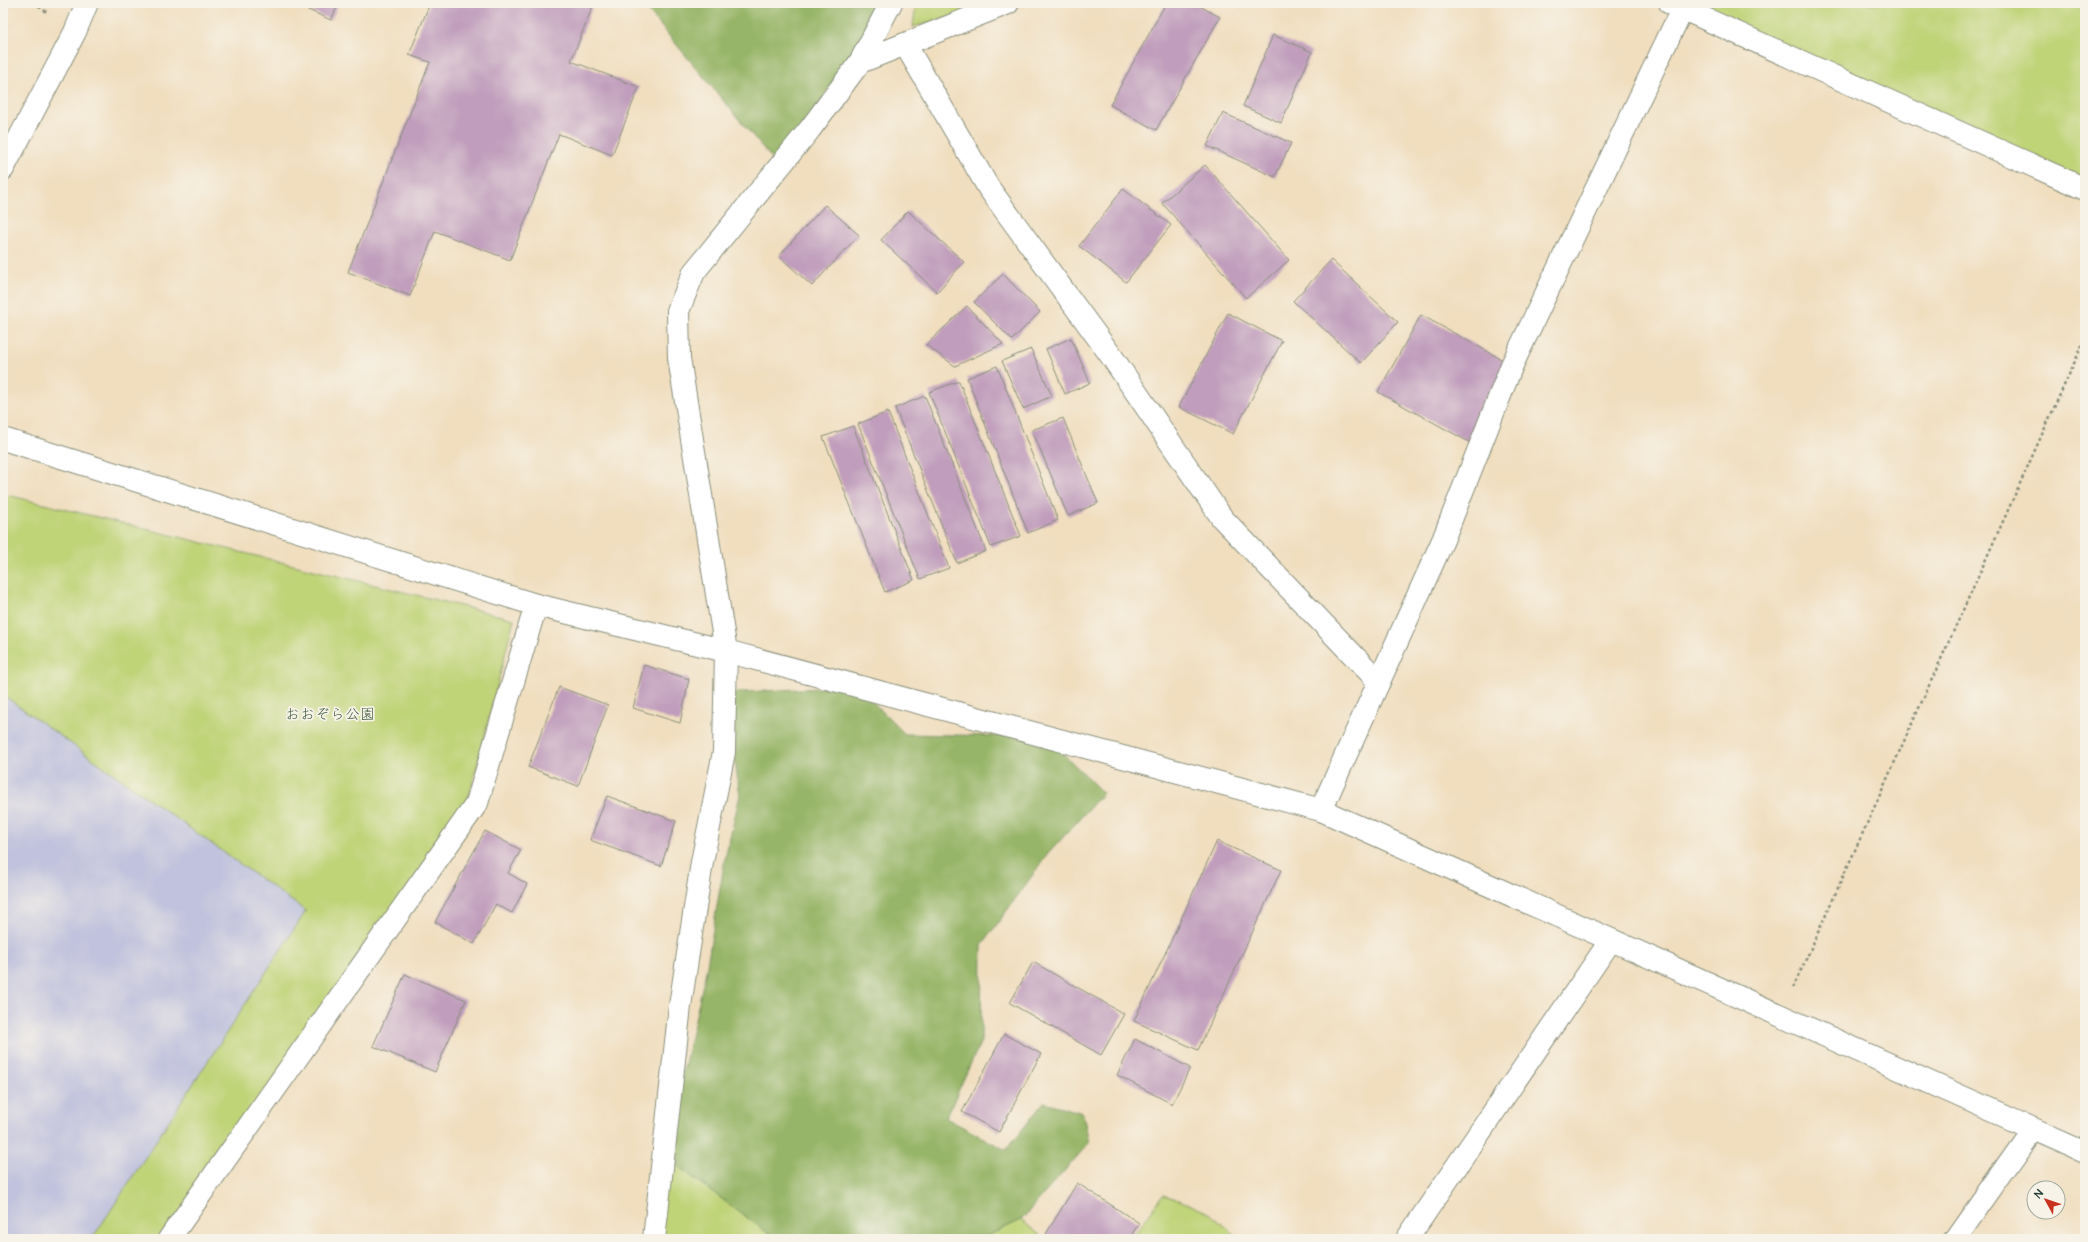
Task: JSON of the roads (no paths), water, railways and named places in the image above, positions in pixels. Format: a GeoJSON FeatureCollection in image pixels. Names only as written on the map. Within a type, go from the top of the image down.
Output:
{"type":"FeatureCollection","features":[{"type":"Feature","properties":{"kind":"street"},"geometry":{"type":"LineString","coordinates":[[3,169],[75,32],[87,3]]}},
{"type":"Feature","properties":{"kind":"street"},"geometry":{"type":"LineString","coordinates":[[654,1239],[680,1006],[702,862],[724,752],[726,651],[679,358],[678,311],[694,272],[810,129],[860,62],[891,3]]}},
{"type":"Feature","properties":{"kind":"street"},"geometry":{"type":"LineString","coordinates":[[860,62],[1008,3]]}},
{"type":"Feature","properties":{"kind":"street"},"geometry":{"type":"LineString","coordinates":[[1321,810],[1443,540],[1512,365],[1679,5],[2085,189]]}},
{"type":"Feature","properties":{"kind":"street"},"geometry":{"type":"LineString","coordinates":[[905,44],[988,187],[1112,357],[1222,518],[1379,682]]}},
{"type":"Feature","properties":{"kind":"street"},"geometry":{"type":"LineString","coordinates":[[3,439],[536,605],[726,651],[1321,810],[2085,1152]]}},
{"type":"Feature","properties":{"kind":"street"},"geometry":{"type":"LineString","coordinates":[[170,1239],[477,803],[536,605]]}},
{"type":"Feature","properties":{"kind":"street"},"geometry":{"type":"LineString","coordinates":[[1407,1239],[1611,940]]}},
{"type":"Feature","properties":{"kind":"street"},"geometry":{"type":"LineString","coordinates":[[1955,1239],[2033,1129]]}},
{"type":"Feature","properties":{"kind":"park label","name":"おおぞら公園"},"geometry":{"type":"Point","coordinates":[330,714]}}]}
